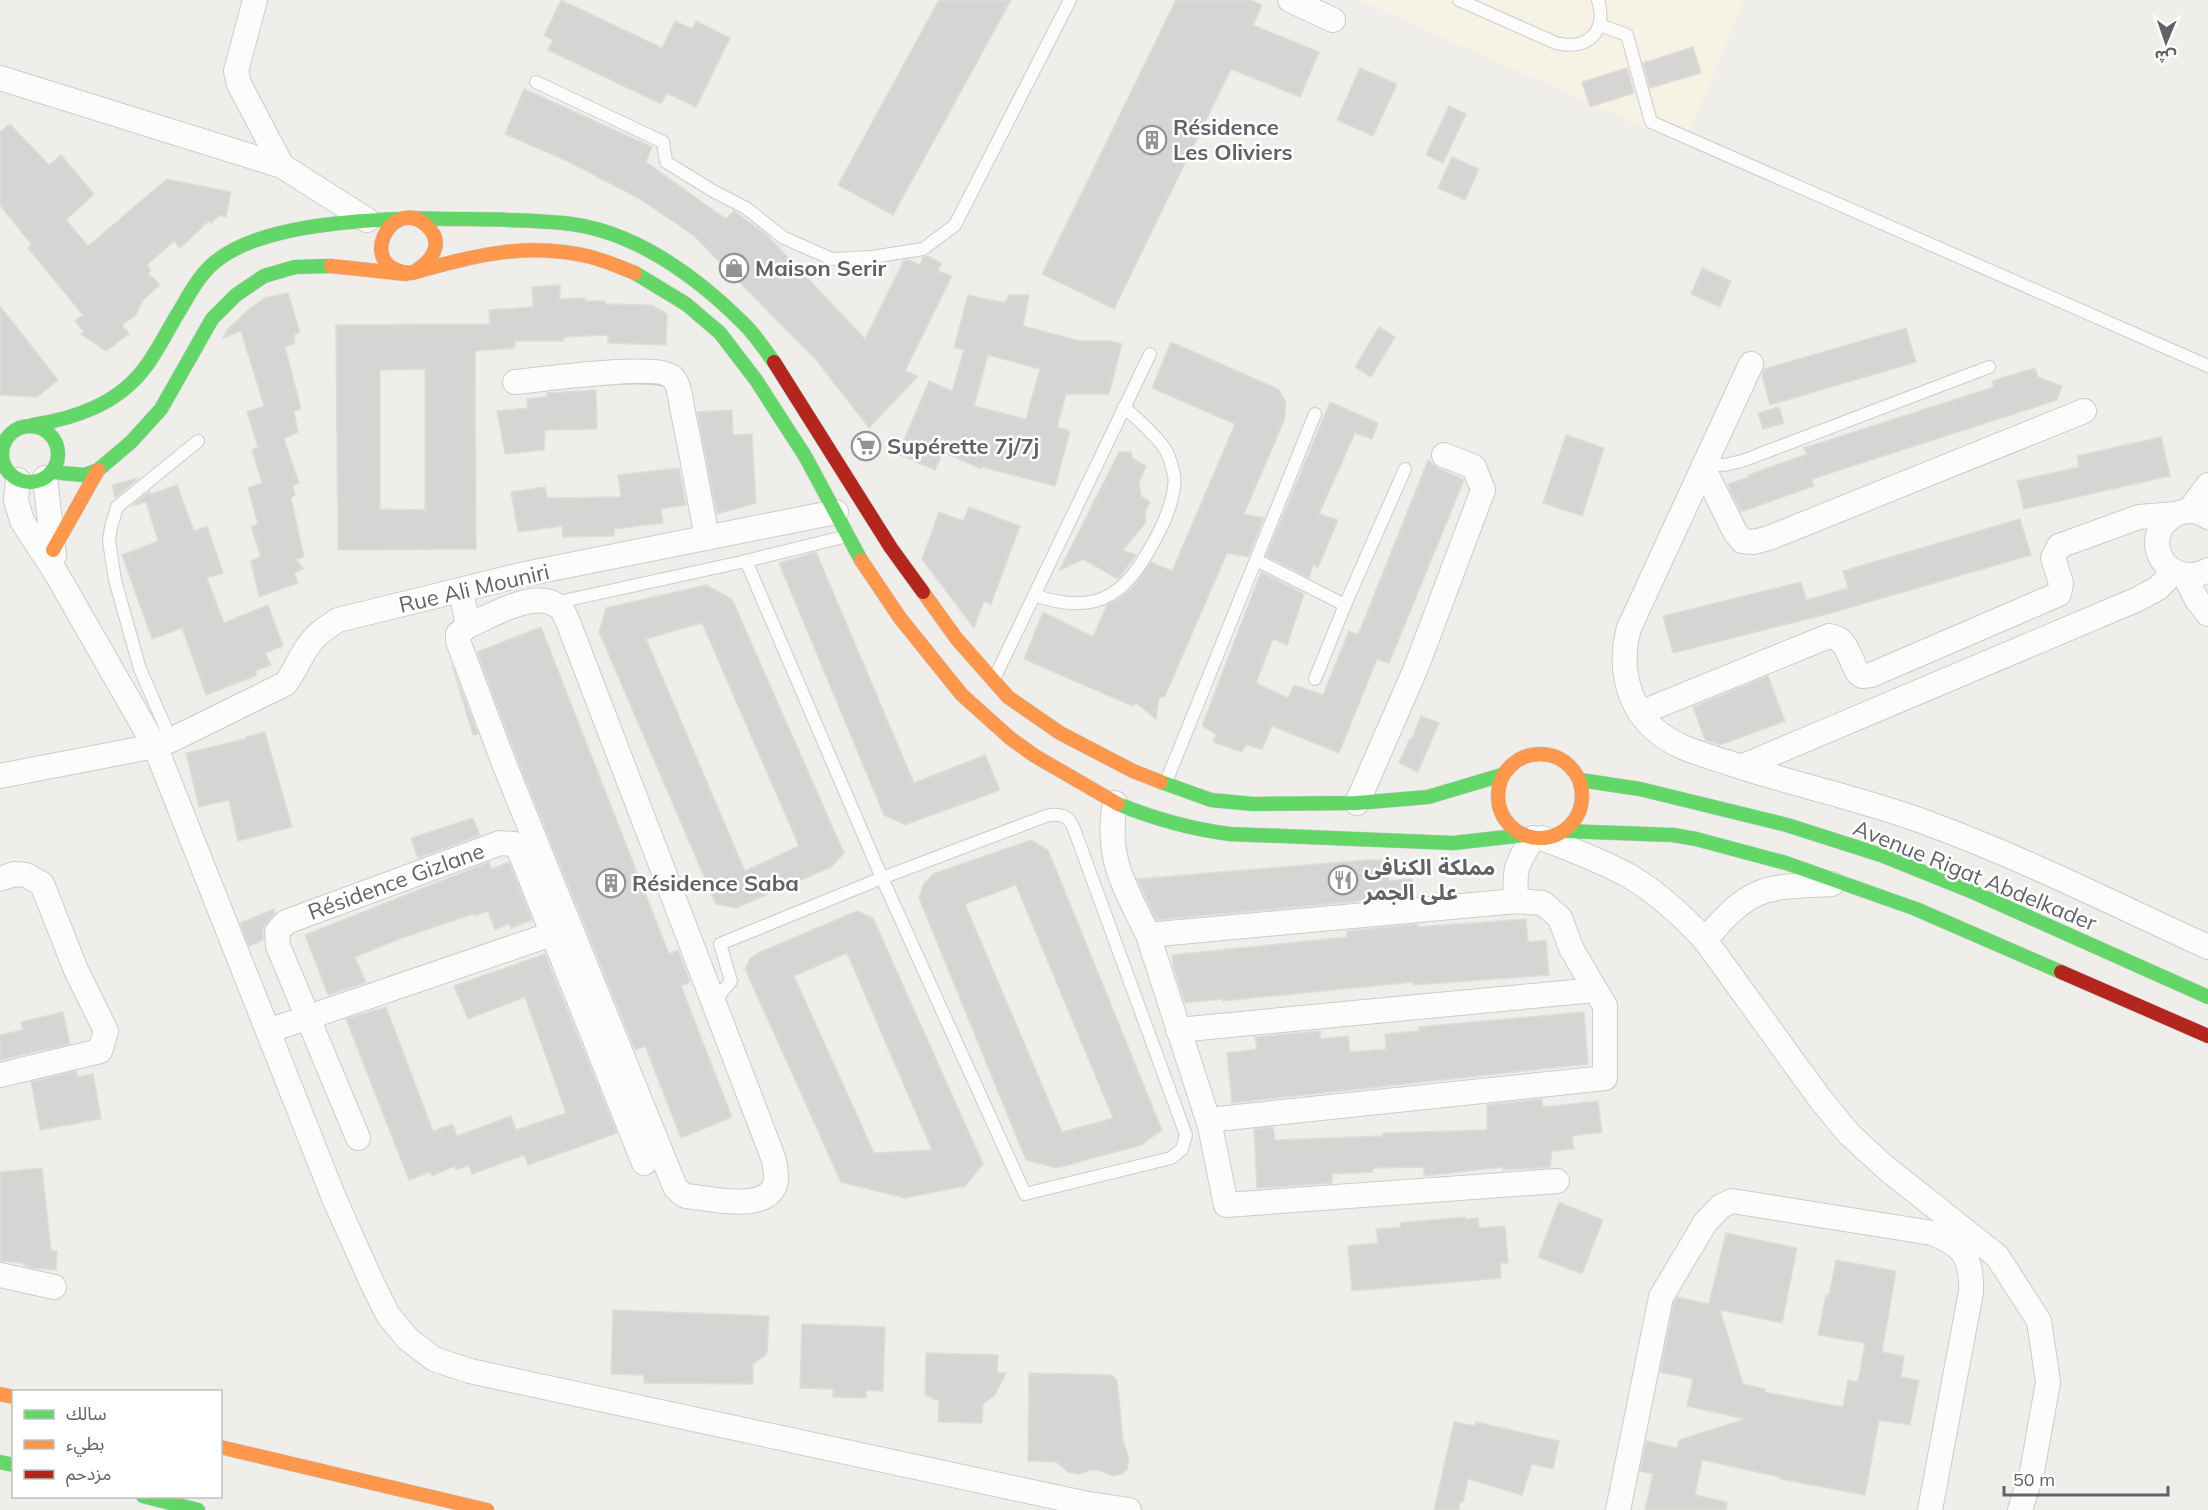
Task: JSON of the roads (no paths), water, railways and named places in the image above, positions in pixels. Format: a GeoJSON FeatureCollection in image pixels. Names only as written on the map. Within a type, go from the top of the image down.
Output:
{"type":"FeatureCollection","features":[{"type":"Feature","properties":{"kind":"main road"},"geometry":{"type":"LineString","coordinates":[[1502,776],[1428,797],[1357,803],[1253,804],[1211,800],[1133,771],[1060,733],[1008,697],[956,638],[891,548],[781,371],[745,324],[703,286],[661,258],[615,235],[565,223],[406,218],[367,220],[285,233],[237,247],[215,261],[193,288],[143,370],[119,394],[90,411],[57,422],[29,425],[9,433],[4,441],[1,459],[5,468],[10,474],[27,482],[48,475],[84,475],[98,470],[131,442],[161,410],[212,319],[236,295],[264,276],[296,267],[322,265],[409,274],[456,261],[513,250],[550,251],[591,257],[636,273],[686,304],[720,333],[756,380],[805,456],[863,563],[900,618],[962,694],[1010,738],[1035,756],[1115,803],[1156,819],[1197,830],[1230,834],[1453,843],[1541,836],[1651,833],[1696,839],[1775,860],[1917,909],[2208,1036]]}},
{"type":"Feature","properties":{"kind":"main road"},"geometry":{"type":"LineString","coordinates":[[406,218],[422,221],[429,227],[435,236],[436,245],[435,255],[430,263],[422,270],[409,274],[388,265],[380,249],[385,230],[406,218]]}},
{"type":"Feature","properties":{"kind":"main road"},"geometry":{"type":"LineString","coordinates":[[9,421],[49,432],[54,439],[58,456],[48,475]]}},
{"type":"Feature","properties":{"kind":"main road"},"geometry":{"type":"LineString","coordinates":[[55,561],[98,470]]}},
{"type":"Feature","properties":{"kind":"main road"},"geometry":{"type":"LineString","coordinates":[[1530,754],[1554,755],[1574,769],[1580,780],[1583,791],[1579,813],[1573,823],[1541,836],[1508,824],[1502,815],[1497,795],[1502,776],[1509,766],[1530,754]]}},
{"type":"Feature","properties":{"kind":"main road","name":"Avenue Rigat Abdelkader"},"geometry":{"type":"LineString","coordinates":[[1580,780],[1650,791],[1787,825],[1871,852],[1972,892],[2208,997]]}},
{"type":"Feature","properties":{"kind":"main road"},"geometry":{"type":"LineString","coordinates":[[222,1447],[487,1510]]}},
{"type":"Feature","properties":{"kind":"main road"},"geometry":{"type":"LineString","coordinates":[[147,1498],[198,1510]]}},
{"type":"Feature","properties":{"kind":"street"},"geometry":{"type":"LineString","coordinates":[[255,0],[236,71],[239,84],[282,166]]}},
{"type":"Feature","properties":{"kind":"street"},"geometry":{"type":"LineString","coordinates":[[1290,0],[1333,20]]}},
{"type":"Feature","properties":{"kind":"street"},"geometry":{"type":"LineString","coordinates":[[0,78],[282,166],[367,220]]}},
{"type":"Feature","properties":{"kind":"street"},"geometry":{"type":"LineString","coordinates":[[1751,364],[1635,614],[1625,642],[1624,657],[1628,686],[1640,713],[1654,729],[1689,750],[1892,811],[1955,833],[2208,947]]}},
{"type":"Feature","properties":{"kind":"street"},"geometry":{"type":"LineString","coordinates":[[515,382],[643,371],[664,372],[673,378],[680,395],[707,538]]}},
{"type":"Feature","properties":{"kind":"street"},"geometry":{"type":"LineString","coordinates":[[1704,466],[1735,532],[1742,541],[1754,542],[1769,538],[2084,411]]}},
{"type":"Feature","properties":{"kind":"street"},"geometry":{"type":"LineString","coordinates":[[1357,803],[1416,668],[1484,490],[1474,467],[1444,455]]}},
{"type":"Feature","properties":{"kind":"street"},"geometry":{"type":"LineString","coordinates":[[10,474],[22,521],[55,561],[163,743],[268,1031],[334,1198],[388,1315],[408,1339],[434,1359],[470,1371],[1083,1503],[1129,1510]]}},
{"type":"Feature","properties":{"kind":"street"},"geometry":{"type":"LineString","coordinates":[[48,475],[55,561]]}},
{"type":"Feature","properties":{"kind":"street"},"geometry":{"type":"LineString","coordinates":[[2208,485],[2191,514],[2168,520],[2161,528],[2157,547],[2160,557],[2179,574],[2208,614]]}},
{"type":"Feature","properties":{"kind":"street","name":"Rue Ali Mouniri"},"geometry":{"type":"LineString","coordinates":[[0,776],[163,743],[285,684],[294,673],[307,647],[321,631],[338,620],[525,574],[836,512]]}},
{"type":"Feature","properties":{"kind":"street"},"geometry":{"type":"LineString","coordinates":[[1640,713],[1828,636],[1838,638],[1842,642],[1858,673],[1862,676],[1871,675],[2059,594],[2061,583],[2053,558],[2059,546],[2139,517],[2191,514]]}},
{"type":"Feature","properties":{"kind":"street"},"geometry":{"type":"LineString","coordinates":[[1741,767],[2138,599],[2179,574],[2192,576],[2208,570]]}},
{"type":"Feature","properties":{"kind":"street"},"geometry":{"type":"LineString","coordinates":[[461,591],[468,626]]}},
{"type":"Feature","properties":{"kind":"street"},"geometry":{"type":"LineString","coordinates":[[539,600],[551,603],[561,609],[568,622],[774,1160],[776,1176],[774,1188],[763,1198],[748,1203],[686,1196],[675,1187],[505,766],[458,641],[458,634],[468,626],[525,601],[539,600]]}},
{"type":"Feature","properties":{"kind":"street"},"geometry":{"type":"LineString","coordinates":[[1115,803],[1112,820],[1112,848],[1117,870],[1148,935],[1208,1120],[1226,1205],[1557,1181]]}},
{"type":"Feature","properties":{"kind":"street"},"geometry":{"type":"LineString","coordinates":[[1516,901],[1514,875],[1520,859],[1541,836],[1612,867],[1667,902],[1705,940],[1821,1100],[1849,1134],[1886,1168],[1997,1256],[2039,1321],[2048,1382],[2032,1472],[2020,1510]]}},
{"type":"Feature","properties":{"kind":"street","name":"Résidence Gizlane"},"geometry":{"type":"LineString","coordinates":[[358,1138],[278,946],[277,932],[280,926],[285,922],[500,843],[514,844],[518,847],[644,1163]]}},
{"type":"Feature","properties":{"kind":"street"},"geometry":{"type":"LineString","coordinates":[[0,879],[15,874],[26,875],[42,884],[76,970],[106,1031],[100,1051],[0,1075]]}},
{"type":"Feature","properties":{"kind":"street"},"geometry":{"type":"LineString","coordinates":[[1705,940],[1738,904],[1764,890],[1779,886],[1847,883]]}},
{"type":"Feature","properties":{"kind":"street"},"geometry":{"type":"LineString","coordinates":[[1148,935],[1516,901],[1543,903],[1560,918],[1571,948],[1605,1006],[1605,1078],[1208,1120]]}},
{"type":"Feature","properties":{"kind":"street"},"geometry":{"type":"LineString","coordinates":[[268,1031],[552,934]]}},
{"type":"Feature","properties":{"kind":"street"},"geometry":{"type":"LineString","coordinates":[[1178,1030],[1595,990]]}},
{"type":"Feature","properties":{"kind":"street"},"geometry":{"type":"LineString","coordinates":[[1618,1510],[1661,1298],[1705,1223],[1721,1206],[1732,1201],[1932,1233],[1953,1241],[1966,1256],[1972,1271],[1971,1292],[1930,1510]]}},
{"type":"Feature","properties":{"kind":"street"},"geometry":{"type":"LineString","coordinates":[[0,1275],[54,1287]]}},
{"type":"Feature","properties":{"kind":"lane"},"geometry":{"type":"LineString","coordinates":[[536,81],[663,142],[666,162],[746,208],[784,238],[832,259],[872,257],[923,249],[955,225],[1070,0]]}},
{"type":"Feature","properties":{"kind":"lane"},"geometry":{"type":"LineString","coordinates":[[1459,0],[1556,43],[1569,46],[1582,44],[1593,36],[1600,25],[1602,12],[1598,0]]}},
{"type":"Feature","properties":{"kind":"lane"},"geometry":{"type":"LineString","coordinates":[[1600,25],[1627,35],[1651,122],[2208,366]]}},
{"type":"Feature","properties":{"kind":"lane"},"geometry":{"type":"LineString","coordinates":[[994,680],[1149,354]]}},
{"type":"Feature","properties":{"kind":"lane"},"geometry":{"type":"LineString","coordinates":[[1704,466],[1742,461],[1989,367]]}},
{"type":"Feature","properties":{"kind":"lane"},"geometry":{"type":"LineString","coordinates":[[1034,595],[1055,602],[1087,604],[1116,593],[1143,563],[1166,517],[1174,478],[1166,450],[1124,407]]}},
{"type":"Feature","properties":{"kind":"lane"},"geometry":{"type":"LineString","coordinates":[[1166,783],[1315,414]]}},
{"type":"Feature","properties":{"kind":"lane"},"geometry":{"type":"LineString","coordinates":[[163,743],[115,580],[110,541],[111,527],[117,507],[198,441]]}},
{"type":"Feature","properties":{"kind":"lane"},"geometry":{"type":"LineString","coordinates":[[1315,679],[1405,469]]}},
{"type":"Feature","properties":{"kind":"lane"},"geometry":{"type":"LineString","coordinates":[[551,603],[746,561],[848,536]]}},
{"type":"Feature","properties":{"kind":"lane"},"geometry":{"type":"LineString","coordinates":[[1256,560],[1345,605]]}},
{"type":"Feature","properties":{"kind":"lane"},"geometry":{"type":"LineString","coordinates":[[714,1002],[731,981],[720,944],[882,878],[1046,816],[1064,815],[1071,821],[1186,1135],[1182,1149],[1171,1158],[1025,1194],[882,878],[746,561]]}},
{"type":"Feature","properties":{"kind":"place","name":"Résidence Les Oliviers"},"geometry":{"type":"Point","coordinates":[1152,140]}},
{"type":"Feature","properties":{"kind":"place","name":"Maison Serir"},"geometry":{"type":"Point","coordinates":[734,268]}},
{"type":"Feature","properties":{"kind":"place","name":"Supérette 7j/7j"},"geometry":{"type":"Point","coordinates":[866,446]}},
{"type":"Feature","properties":{"kind":"place","name":"مملكة الكنافى على الجمر"},"geometry":{"type":"Point","coordinates":[1343,880]}},
{"type":"Feature","properties":{"kind":"place","name":"Résidence Saba"},"geometry":{"type":"Point","coordinates":[611,883]}}]}
